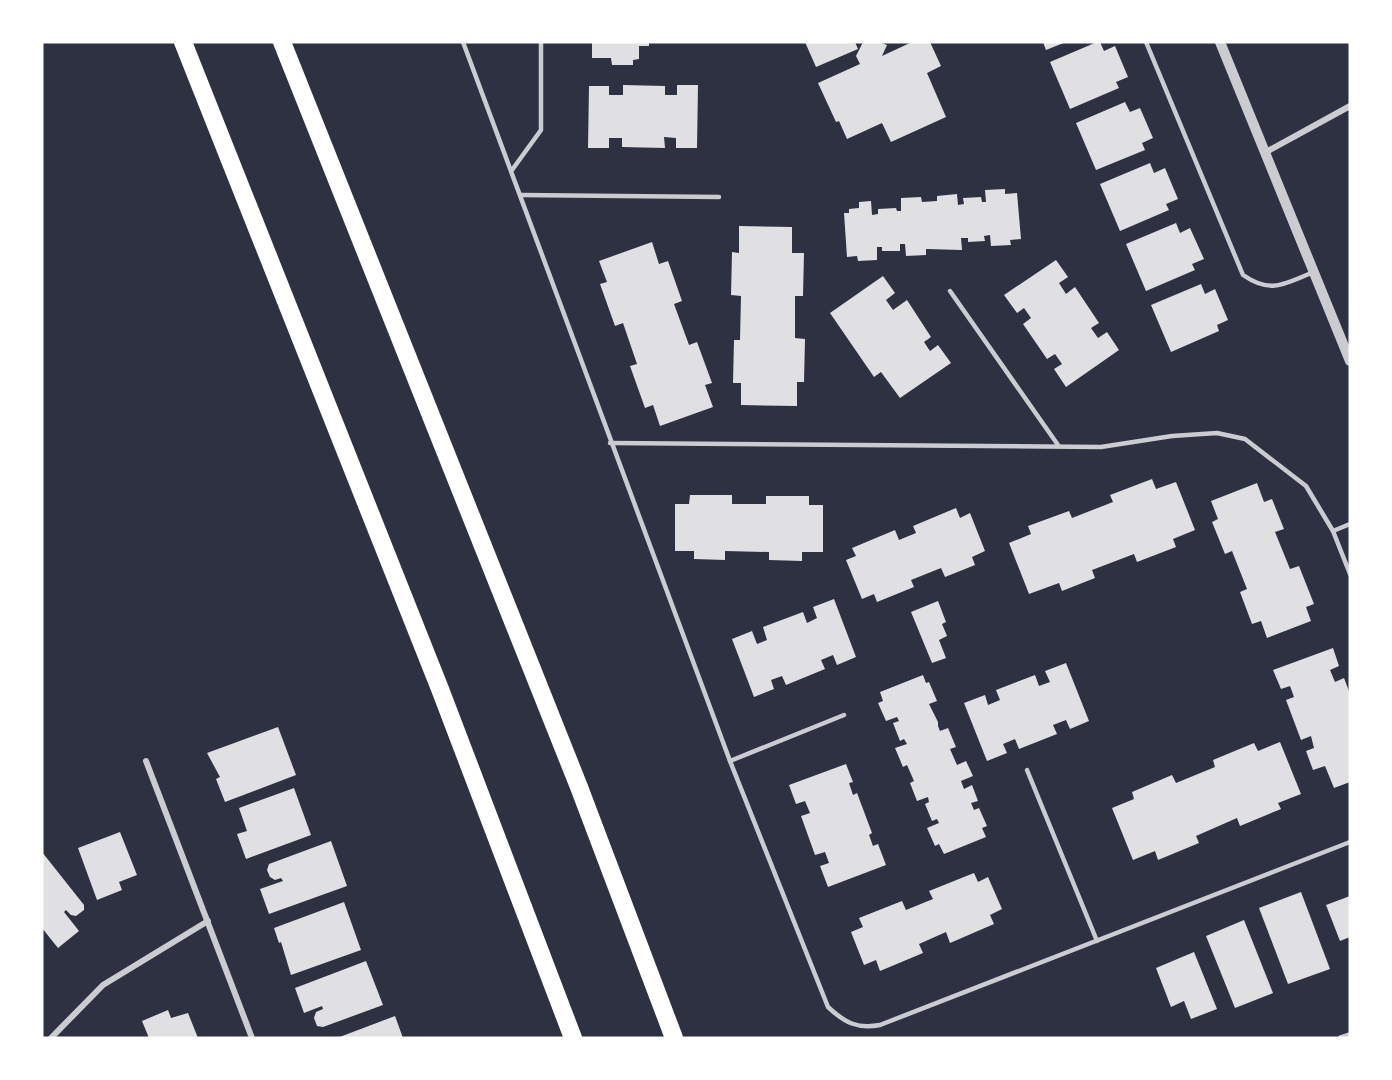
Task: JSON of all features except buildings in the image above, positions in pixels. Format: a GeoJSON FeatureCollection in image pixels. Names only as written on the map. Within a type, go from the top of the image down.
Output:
{"type":"FeatureCollection","features":[{"type":"Feature","properties":{"kind":"highway"},"geometry":{"type":"LineString","coordinates":[[183,42],[440,689],[573,1038]]}},
{"type":"Feature","properties":{"kind":"highway"},"geometry":{"type":"LineString","coordinates":[[282,42],[574,776],[674,1038]]}},
{"type":"Feature","properties":{"kind":"street"},"geometry":{"type":"LineString","coordinates":[[1220,42],[1350,361]]}},
{"type":"Feature","properties":{"kind":"street"},"geometry":{"type":"LineString","coordinates":[[1266,152],[1350,106]]}},
{"type":"Feature","properties":{"kind":"street"},"geometry":{"type":"LineString","coordinates":[[146,761],[252,1038]]}},
{"type":"Feature","properties":{"kind":"street"},"geometry":{"type":"LineString","coordinates":[[51,1038],[103,985],[208,921]]}},
{"type":"Feature","properties":{"kind":"street"},"geometry":{"type":"LineString","coordinates":[[1341,1038],[1350,1035]]}},
{"type":"Feature","properties":{"kind":"lane"},"geometry":{"type":"LineString","coordinates":[[463,42],[730,761],[828,1007],[844,1022],[862,1028],[880,1025],[1350,842]]}},
{"type":"Feature","properties":{"kind":"lane"},"geometry":{"type":"LineString","coordinates":[[512,170],[541,130],[541,42]]}},
{"type":"Feature","properties":{"kind":"lane"},"geometry":{"type":"LineString","coordinates":[[1146,42],[1243,275],[1258,285],[1273,288],[1314,272]]}},
{"type":"Feature","properties":{"kind":"lane"},"geometry":{"type":"LineString","coordinates":[[520,195],[719,197]]}},
{"type":"Feature","properties":{"kind":"lane"},"geometry":{"type":"LineString","coordinates":[[950,291],[1058,445]]}},
{"type":"Feature","properties":{"kind":"lane"},"geometry":{"type":"LineString","coordinates":[[610,443],[1101,447],[1172,436],[1217,433],[1245,439],[1306,486],[1334,531],[1350,574]]}},
{"type":"Feature","properties":{"kind":"lane"},"geometry":{"type":"LineString","coordinates":[[1334,531],[1350,524]]}},
{"type":"Feature","properties":{"kind":"lane"},"geometry":{"type":"LineString","coordinates":[[730,761],[843,715]]}},
{"type":"Feature","properties":{"kind":"lane"},"geometry":{"type":"LineString","coordinates":[[1027,770],[1097,941]]}}]}
